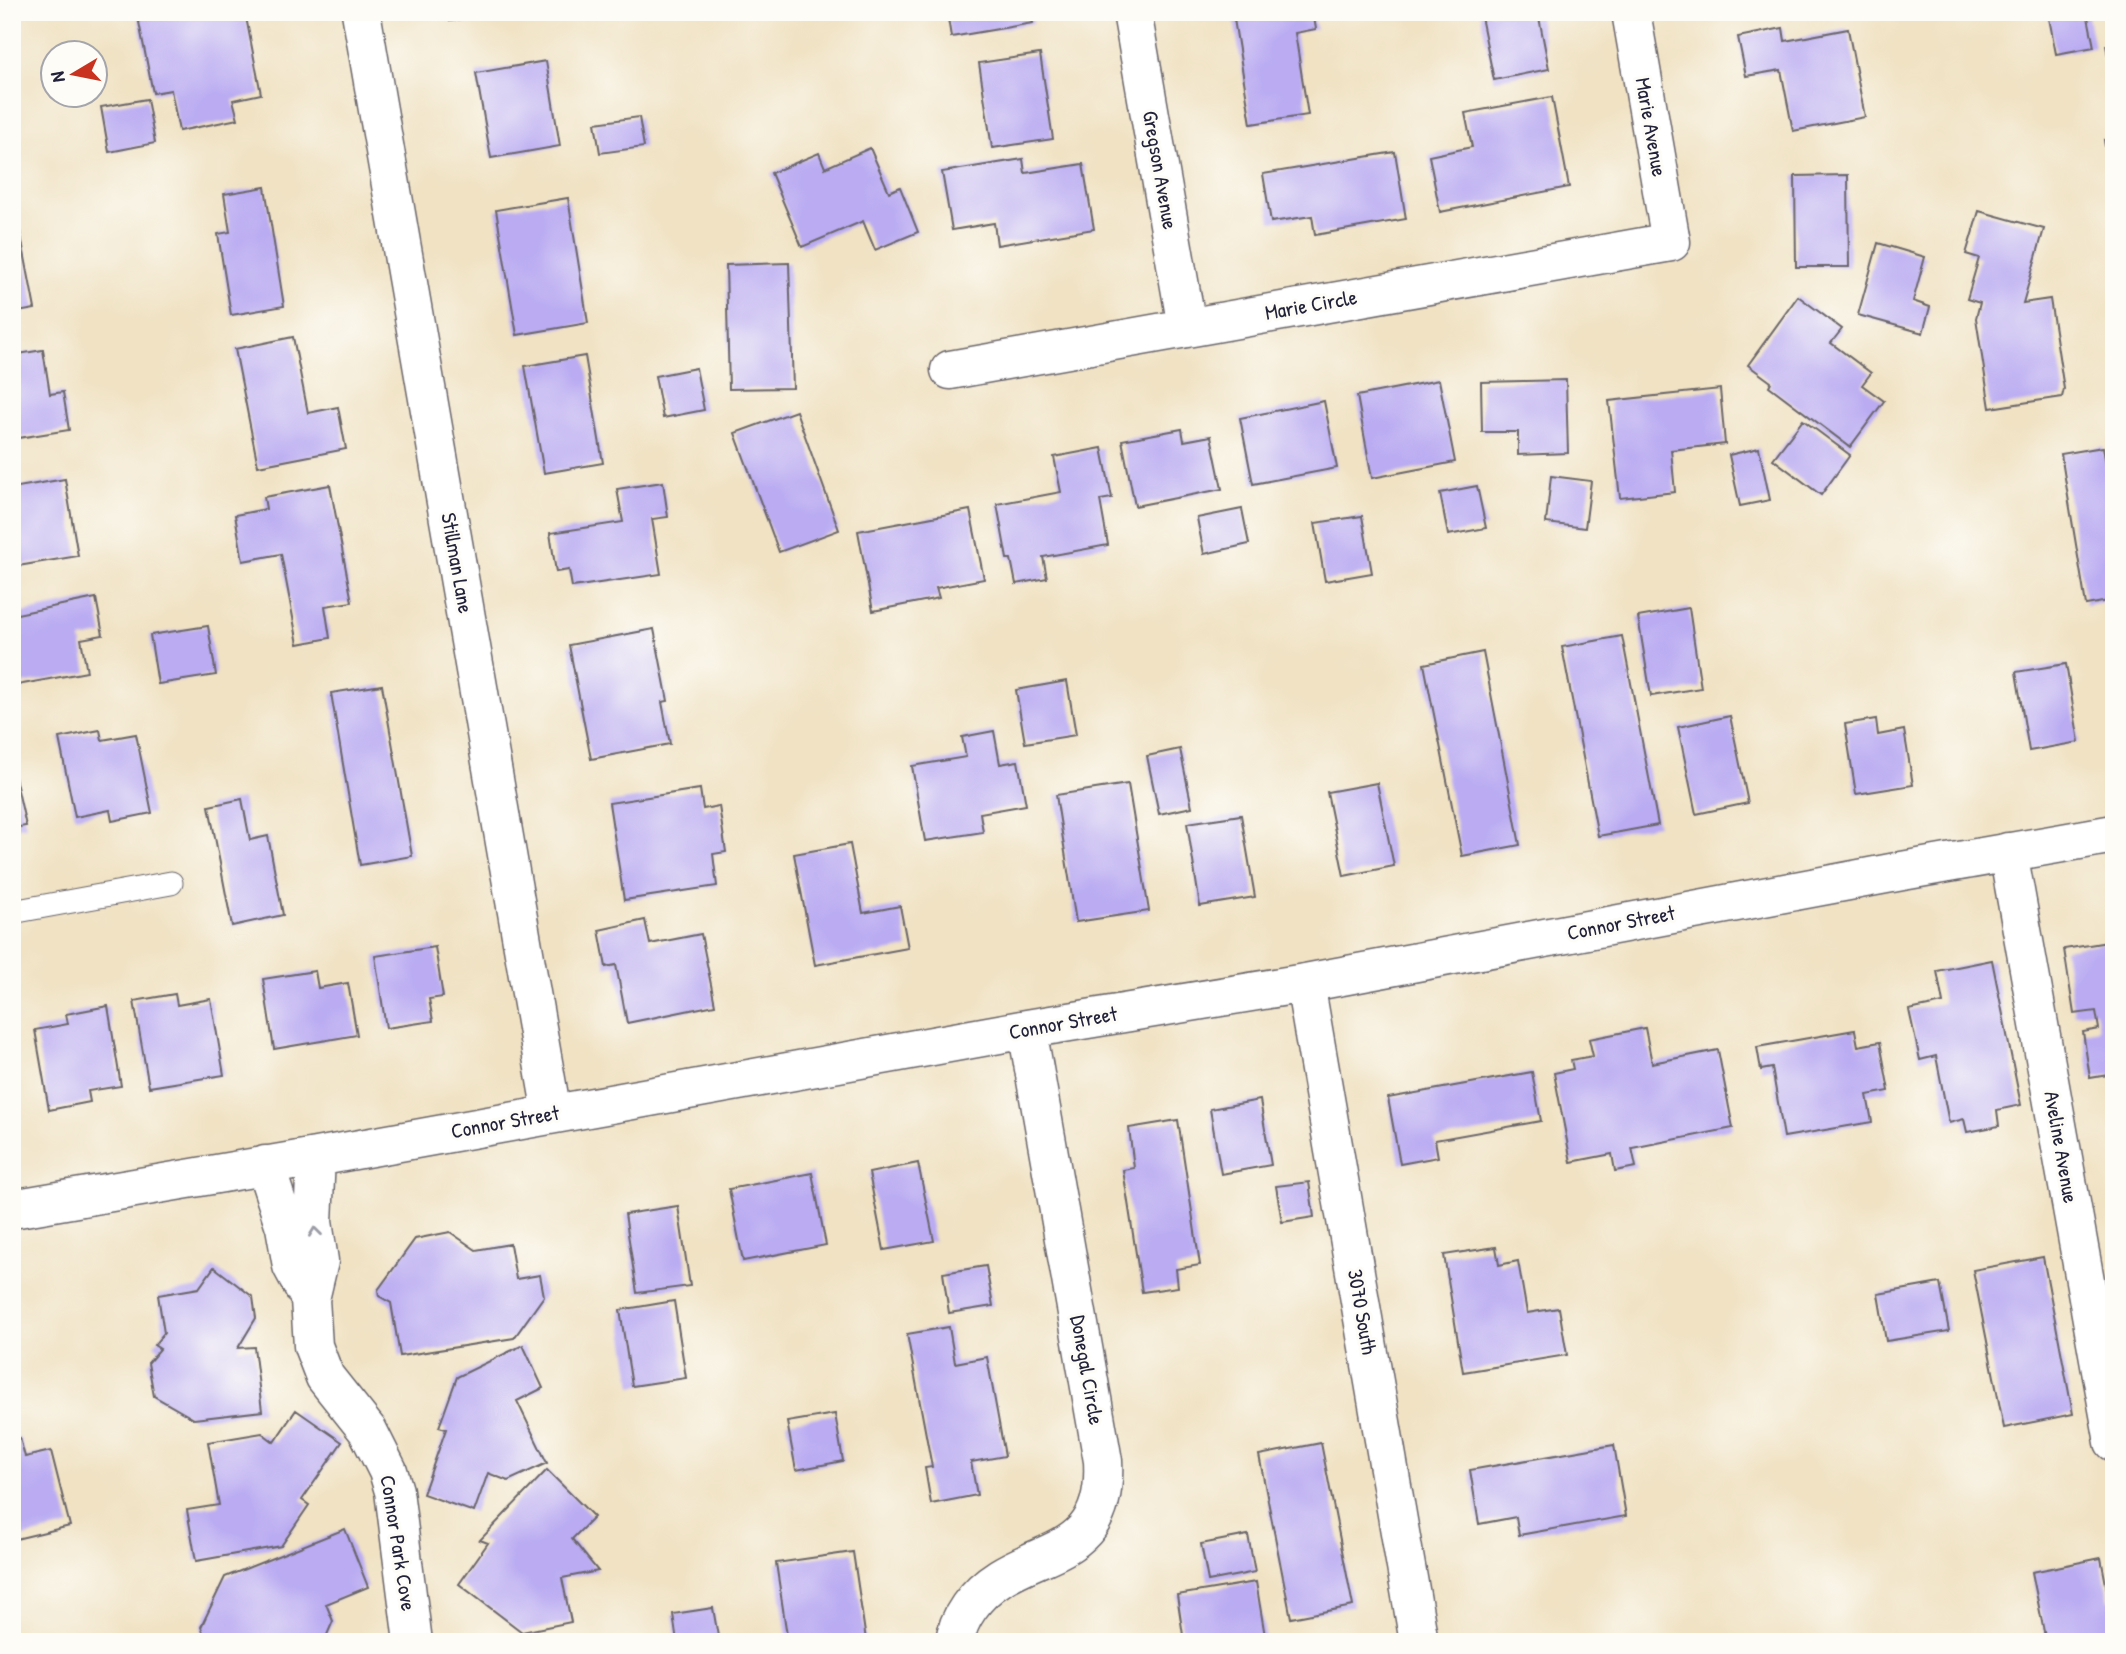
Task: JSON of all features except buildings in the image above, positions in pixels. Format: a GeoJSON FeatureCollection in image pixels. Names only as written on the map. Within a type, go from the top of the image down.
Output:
{"type":"FeatureCollection","features":[{"type":"Feature","properties":{"kind":"street","name":"Stillman Lane"},"geometry":{"type":"LineString","coordinates":[[361,12],[552,1114]]}},
{"type":"Feature","properties":{"kind":"street","name":"Gregson Avenue"},"geometry":{"type":"LineString","coordinates":[[1132,12],[1187,327]]}},
{"type":"Feature","properties":{"kind":"street","name":"Marie Avenue"},"geometry":{"type":"LineString","coordinates":[[1631,12],[1671,242]]}},
{"type":"Feature","properties":{"kind":"street","name":"Marie Circle"},"geometry":{"type":"LineString","coordinates":[[950,370],[1671,242]]}},
{"type":"Feature","properties":{"kind":"street","name":"Connor Street"},"geometry":{"type":"LineString","coordinates":[[12,1209],[1305,982],[2114,834]]}},
{"type":"Feature","properties":{"kind":"street","name":"Aveline Avenue"},"geometry":{"type":"LineString","coordinates":[[2008,852],[2114,1442]]}},
{"type":"Feature","properties":{"kind":"street","name":"3070 South"},"geometry":{"type":"LineString","coordinates":[[1305,982],[1419,1642]]}},
{"type":"Feature","properties":{"kind":"street","name":"Donegal Circle"},"geometry":{"type":"LineString","coordinates":[[955,1642],[964,1614],[977,1595],[989,1584],[1005,1574],[1063,1549],[1087,1528],[1098,1510],[1104,1478],[1101,1448],[1027,1029]]}},
{"type":"Feature","properties":{"kind":"street","name":"Connor Park Cove"},"geometry":{"type":"LineString","coordinates":[[316,1157],[313,1222],[319,1261],[310,1299],[313,1346],[325,1377],[368,1431],[379,1451],[394,1491],[414,1642]]}},
{"type":"Feature","properties":{"kind":"street","name":"Connor Park Cove"},"geometry":{"type":"LineString","coordinates":[[265,1165],[285,1227],[292,1266],[310,1299]]}},
{"type":"Feature","properties":{"kind":"lane"},"geometry":{"type":"LineString","coordinates":[[12,912],[171,883]]}}]}
